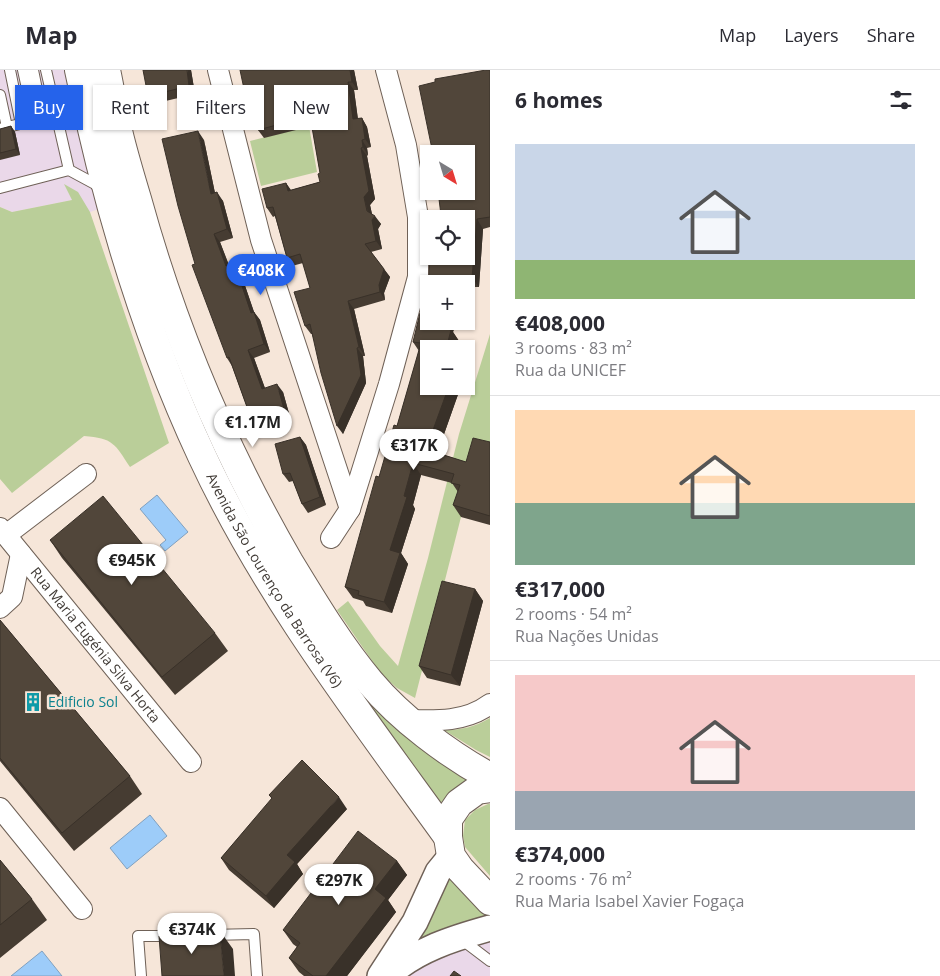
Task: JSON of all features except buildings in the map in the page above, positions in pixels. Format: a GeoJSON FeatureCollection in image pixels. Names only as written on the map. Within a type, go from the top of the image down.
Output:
{"type":"FeatureCollection","features":[{"type":"Feature","properties":{"kind":"main road","name":"Avenida São Lourenço da Barrosa (V6)"},"geometry":{"type":"LineString","coordinates":[[79,70],[100,168],[111,205],[148,320],[202,457],[262,568],[302,632],[450,846],[460,869],[490,901]]}},
{"type":"Feature","properties":{"kind":"main road","name":"Avenida São Lourenço da Barrosa (V6)"},"geometry":{"type":"LineString","coordinates":[[106,70],[120,140],[151,251],[179,329],[220,429],[259,510],[341,645],[371,684],[434,742],[490,777]]}},
{"type":"Feature","properties":{"kind":"main road"},"geometry":{"type":"LineString","coordinates":[[450,846],[448,818],[459,803],[477,790],[490,788]]}},
{"type":"Feature","properties":{"kind":"street"},"geometry":{"type":"LineString","coordinates":[[218,70],[260,240],[350,509]]}},
{"type":"Feature","properties":{"kind":"street"},"geometry":{"type":"LineString","coordinates":[[331,538],[350,509],[389,384],[418,277],[418,217],[406,145],[386,70]]}},
{"type":"Feature","properties":{"kind":"street"},"geometry":{"type":"LineString","coordinates":[[3,532],[86,474]]}},
{"type":"Feature","properties":{"kind":"street","name":"Rua Maria Eugénia Silva Horta"},"geometry":{"type":"LineString","coordinates":[[3,532],[191,762]]}},
{"type":"Feature","properties":{"kind":"street"},"geometry":{"type":"LineString","coordinates":[[0,608],[12,597],[21,554]]}},
{"type":"Feature","properties":{"kind":"street"},"geometry":{"type":"LineString","coordinates":[[408,720],[437,721],[461,718],[482,710],[490,704]]}},
{"type":"Feature","properties":{"kind":"street"},"geometry":{"type":"LineString","coordinates":[[0,808],[82,909]]}},
{"type":"Feature","properties":{"kind":"street"},"geometry":{"type":"LineString","coordinates":[[380,976],[415,922],[450,846]]}},
{"type":"Feature","properties":{"kind":"street"},"geometry":{"type":"LineString","coordinates":[[388,976],[399,966],[431,948],[458,937],[490,928]]}},
{"type":"Feature","properties":{"kind":"street"},"geometry":{"type":"LineString","coordinates":[[458,937],[490,936]]}},
{"type":"Feature","properties":{"kind":"lane"},"geometry":{"type":"LineString","coordinates":[[10,70],[15,92]]}},
{"type":"Feature","properties":{"kind":"lane"},"geometry":{"type":"LineString","coordinates":[[22,70],[27,85]]}},
{"type":"Feature","properties":{"kind":"lane"},"geometry":{"type":"LineString","coordinates":[[33,70],[35,85]]}},
{"type":"Feature","properties":{"kind":"lane"},"geometry":{"type":"LineString","coordinates":[[46,70],[49,85]]}},
{"type":"Feature","properties":{"kind":"lane"},"geometry":{"type":"LineString","coordinates":[[0,95],[3,128]]}},
{"type":"Feature","properties":{"kind":"lane"},"geometry":{"type":"LineString","coordinates":[[60,130],[69,170]]}},
{"type":"Feature","properties":{"kind":"lane"},"geometry":{"type":"LineString","coordinates":[[0,188],[69,170],[96,184],[111,205]]}},
{"type":"Feature","properties":{"kind":"lane"},"geometry":{"type":"LineString","coordinates":[[141,976],[138,936],[254,934],[257,976]]}},
{"type":"Feature","properties":{"kind":"lane"},"geometry":{"type":"LineString","coordinates":[[458,937],[490,961]]}},
{"type":"Feature","properties":{"kind":"shaded area"},"geometry":{"type":"Polygon","coordinates":[[[0,70],[79,70],[83,85],[15,85],[15,130],[83,130],[83,87],[111,205],[90,212],[72,200],[12,212],[0,207],[0,70]]]}},
{"type":"Feature","properties":{"kind":"shaded area"},"geometry":{"type":"Polygon","coordinates":[[[490,936],[490,976],[388,976],[490,936]]]}},
{"type":"Feature","properties":{"kind":"green space"},"geometry":{"type":"Polygon","coordinates":[[[111,130],[118,130],[289,583],[473,776],[454,789],[439,805],[304,618],[215,458],[165,336],[111,130]]]}},
{"type":"Feature","properties":{"kind":"green space"},"geometry":{"type":"Polygon","coordinates":[[[293,130],[310,130],[317,172],[261,186],[250,141],[293,130]]]}},
{"type":"Feature","properties":{"kind":"green space"},"geometry":{"type":"Polygon","coordinates":[[[64,184],[78,192],[90,212],[169,443],[130,467],[121,453],[112,444],[101,438],[84,436],[12,493],[0,479],[0,207],[12,212],[72,200],[64,184]]]}},
{"type":"Feature","properties":{"kind":"green space"},"geometry":{"type":"Polygon","coordinates":[[[490,334],[490,451],[468,497],[461,517],[415,698],[397,688],[381,674],[337,610],[348,601],[380,646],[398,666],[428,558],[459,434],[471,395],[475,395],[475,382],[490,334]]]}},
{"type":"Feature","properties":{"kind":"green space"},"geometry":{"type":"Polygon","coordinates":[[[490,718],[490,757],[444,730],[468,727],[490,718]]]}},
{"type":"Feature","properties":{"kind":"green space"},"geometry":{"type":"Polygon","coordinates":[[[490,804],[490,876],[465,847],[463,836],[465,820],[475,810],[490,804]]]}},
{"type":"Feature","properties":{"kind":"green space"},"geometry":{"type":"Polygon","coordinates":[[[448,877],[490,920],[404,951],[431,914],[441,896],[445,879],[448,877]]]}},
{"type":"Feature","properties":{"kind":"water"},"geometry":{"type":"Polygon","coordinates":[[[157,495],[188,532],[165,551],[160,545],[166,540],[140,509],[157,495]]]}},
{"type":"Feature","properties":{"kind":"water"},"geometry":{"type":"Polygon","coordinates":[[[150,815],[167,836],[127,869],[110,848],[150,815]]]}},
{"type":"Feature","properties":{"kind":"water"},"geometry":{"type":"Polygon","coordinates":[[[42,951],[62,976],[11,976],[42,951]]]}},
{"type":"Feature","properties":{"kind":"place","name":"Edificio Sol"},"geometry":{"type":"Point","coordinates":[33,702]}}]}
